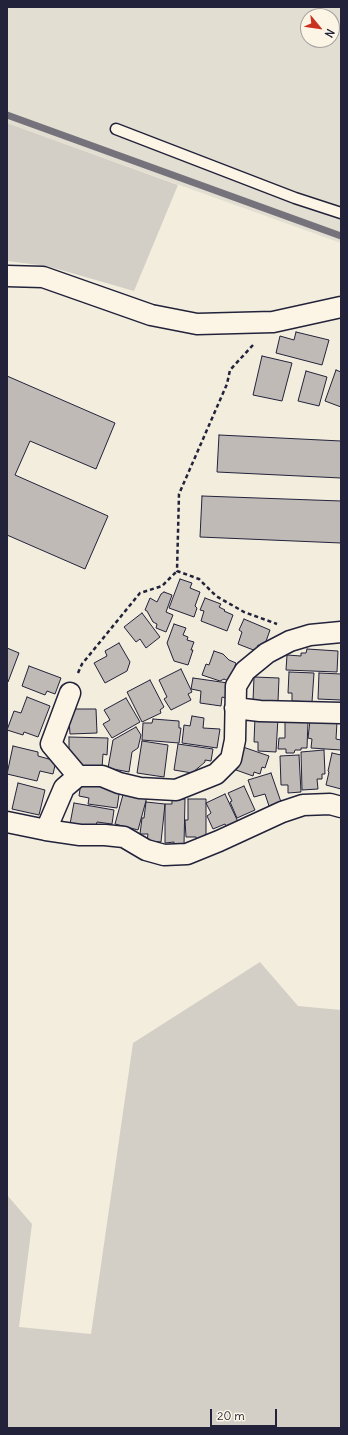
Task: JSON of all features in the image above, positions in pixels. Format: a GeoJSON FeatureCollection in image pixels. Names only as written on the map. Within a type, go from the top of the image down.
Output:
{"type":"FeatureCollection","features":[{"type":"Feature","properties":{"kind":"street"},"geometry":{"type":"LineString","coordinates":[[7,276],[43,277],[151,315],[197,324],[273,322],[341,308]]}},
{"type":"Feature","properties":{"kind":"street"},"geometry":{"type":"LineString","coordinates":[[46,830],[64,788],[78,776],[102,776],[119,783],[140,788],[176,790],[197,783],[216,774],[231,759],[235,740],[236,686],[244,671],[266,653],[290,641],[310,635],[341,632]]}},
{"type":"Feature","properties":{"kind":"street"},"geometry":{"type":"LineString","coordinates":[[70,693],[51,744],[78,776]]}},
{"type":"Feature","properties":{"kind":"street"},"geometry":{"type":"LineString","coordinates":[[235,708],[341,713]]}},
{"type":"Feature","properties":{"kind":"street"},"geometry":{"type":"LineString","coordinates":[[7,822],[80,835],[124,837],[146,850],[164,855],[187,854],[282,812],[303,805],[330,804],[341,807]]}},
{"type":"Feature","properties":{"kind":"lane"},"geometry":{"type":"LineString","coordinates":[[116,130],[295,198],[341,213]]}},
{"type":"Feature","properties":{"kind":"path"},"geometry":{"type":"LineString","coordinates":[[70,693],[82,664],[140,593],[162,586],[176,571],[179,494],[227,384],[230,370],[273,322]]}},
{"type":"Feature","properties":{"kind":"path"},"geometry":{"type":"LineString","coordinates":[[176,571],[199,580],[216,596],[244,612],[310,635]]}},
{"type":"Feature","properties":{"kind":"shaded area"},"geometry":{"type":"Polygon","coordinates":[[[7,7],[341,7],[341,243],[7,123],[7,7]]]}},
{"type":"Feature","properties":{"kind":"shaded area"},"geometry":{"type":"Polygon","coordinates":[[[7,123],[178,185],[134,291],[47,266],[7,261],[7,123]]]}},
{"type":"Feature","properties":{"kind":"shaded area"},"geometry":{"type":"Polygon","coordinates":[[[260,962],[298,1006],[341,1010],[341,1428],[7,1428],[7,1195],[32,1224],[19,1327],[91,1334],[133,1043],[260,962]]]}},
{"type":"Feature","properties":{"kind":"building"},"geometry":{"type":"Polygon","coordinates":[[[296,332],[329,340],[322,365],[276,353],[280,336],[294,340],[296,332]]]}},
{"type":"Feature","properties":{"kind":"building"},"geometry":{"type":"Polygon","coordinates":[[[262,356],[292,363],[282,401],[253,395],[262,356]]]}},
{"type":"Feature","properties":{"kind":"building"},"geometry":{"type":"Polygon","coordinates":[[[336,370],[341,372],[341,407],[325,401],[336,370]]]}},
{"type":"Feature","properties":{"kind":"building"},"geometry":{"type":"Polygon","coordinates":[[[306,371],[327,377],[319,406],[298,401],[306,371]]]}},
{"type":"Feature","properties":{"kind":"building"},"geometry":{"type":"Polygon","coordinates":[[[7,376],[115,423],[96,469],[30,441],[15,475],[108,516],[85,569],[7,535],[7,376]]]}},
{"type":"Feature","properties":{"kind":"building"},"geometry":{"type":"Polygon","coordinates":[[[219,435],[341,441],[341,478],[217,472],[219,435]]]}},
{"type":"Feature","properties":{"kind":"building"},"geometry":{"type":"Polygon","coordinates":[[[202,496],[341,501],[341,543],[200,537],[202,496]]]}},
{"type":"Feature","properties":{"kind":"building"},"geometry":{"type":"Polygon","coordinates":[[[180,579],[192,583],[190,588],[200,592],[195,606],[197,608],[194,617],[169,608],[180,579]]]}},
{"type":"Feature","properties":{"kind":"building"},"geometry":{"type":"Polygon","coordinates":[[[164,592],[172,595],[166,612],[173,615],[166,632],[156,628],[157,624],[153,622],[145,610],[150,598],[157,602],[161,594],[164,592]]]}},
{"type":"Feature","properties":{"kind":"building"},"geometry":{"type":"Polygon","coordinates":[[[205,598],[221,604],[219,607],[233,615],[227,631],[201,621],[204,611],[200,610],[205,598]]]}},
{"type":"Feature","properties":{"kind":"building"},"geometry":{"type":"Polygon","coordinates":[[[142,613],[160,637],[146,648],[140,639],[136,642],[124,627],[142,613]]]}},
{"type":"Feature","properties":{"kind":"building"},"geometry":{"type":"Polygon","coordinates":[[[244,619],[270,630],[264,647],[258,645],[256,651],[238,644],[242,632],[239,630],[244,619]]]}},
{"type":"Feature","properties":{"kind":"building"},"geometry":{"type":"Polygon","coordinates":[[[174,624],[186,628],[183,635],[188,637],[187,640],[194,642],[188,665],[174,661],[167,643],[174,624]]]}},
{"type":"Feature","properties":{"kind":"building"},"geometry":{"type":"Polygon","coordinates":[[[119,643],[130,662],[127,671],[105,683],[94,663],[107,656],[105,651],[119,643]]]}},
{"type":"Feature","properties":{"kind":"building"},"geometry":{"type":"Polygon","coordinates":[[[7,648],[19,653],[8,682],[7,681],[7,648]]]}},
{"type":"Feature","properties":{"kind":"building"},"geometry":{"type":"Polygon","coordinates":[[[307,649],[338,651],[337,672],[286,670],[287,655],[301,656],[301,653],[306,653],[307,649]]]}},
{"type":"Feature","properties":{"kind":"building"},"geometry":{"type":"Polygon","coordinates":[[[214,651],[223,654],[229,660],[236,663],[234,669],[236,670],[232,683],[224,679],[220,681],[202,675],[206,664],[209,665],[214,651]]]}},
{"type":"Feature","properties":{"kind":"building"},"geometry":{"type":"Polygon","coordinates":[[[29,666],[61,678],[55,694],[47,691],[45,695],[22,686],[29,666]]]}},
{"type":"Feature","properties":{"kind":"building"},"geometry":{"type":"Polygon","coordinates":[[[181,669],[192,692],[188,694],[191,700],[171,710],[164,699],[167,697],[159,680],[181,669]]]}},
{"type":"Feature","properties":{"kind":"building"},"geometry":{"type":"Polygon","coordinates":[[[289,672],[314,673],[312,702],[292,701],[292,693],[288,693],[289,672]]]}},
{"type":"Feature","properties":{"kind":"building"},"geometry":{"type":"Polygon","coordinates":[[[319,673],[341,674],[341,700],[318,699],[319,673]]]}},
{"type":"Feature","properties":{"kind":"building"},"geometry":{"type":"Polygon","coordinates":[[[254,677],[279,678],[278,701],[253,701],[254,677]]]}},
{"type":"Feature","properties":{"kind":"building"},"geometry":{"type":"Polygon","coordinates":[[[193,678],[228,683],[226,698],[222,697],[221,706],[200,703],[201,691],[191,689],[193,678]]]}},
{"type":"Feature","properties":{"kind":"building"},"geometry":{"type":"Polygon","coordinates":[[[150,680],[164,707],[160,710],[161,713],[142,722],[127,692],[150,680]]]}},
{"type":"Feature","properties":{"kind":"building"},"geometry":{"type":"Polygon","coordinates":[[[27,697],[50,706],[38,737],[24,732],[23,735],[7,730],[14,711],[21,713],[27,697]]]}},
{"type":"Feature","properties":{"kind":"building"},"geometry":{"type":"Polygon","coordinates":[[[126,698],[140,722],[112,738],[103,724],[110,720],[104,710],[126,698]]]}},
{"type":"Feature","properties":{"kind":"building"},"geometry":{"type":"Polygon","coordinates":[[[73,709],[96,709],[97,733],[70,734],[69,720],[73,709]]]}},
{"type":"Feature","properties":{"kind":"building"},"geometry":{"type":"Polygon","coordinates":[[[192,716],[204,718],[203,728],[220,729],[217,748],[182,743],[184,725],[190,726],[192,716]]]}},
{"type":"Feature","properties":{"kind":"building"},"geometry":{"type":"Polygon","coordinates":[[[255,717],[278,718],[276,752],[258,751],[258,742],[254,742],[255,717]]]}},
{"type":"Feature","properties":{"kind":"building"},"geometry":{"type":"Polygon","coordinates":[[[153,719],[179,721],[179,728],[181,728],[179,743],[142,740],[143,723],[152,723],[153,719]]]}},
{"type":"Feature","properties":{"kind":"building"},"geometry":{"type":"Polygon","coordinates":[[[285,720],[308,721],[307,748],[295,750],[294,753],[286,753],[286,749],[278,749],[279,738],[285,738],[285,720]]]}},
{"type":"Feature","properties":{"kind":"building"},"geometry":{"type":"Polygon","coordinates":[[[310,721],[337,722],[336,739],[341,740],[341,750],[311,748],[312,739],[308,738],[310,721]]]}},
{"type":"Feature","properties":{"kind":"building"},"geometry":{"type":"Polygon","coordinates":[[[136,727],[141,735],[138,748],[132,752],[129,772],[108,768],[113,740],[136,727]]]}},
{"type":"Feature","properties":{"kind":"building"},"geometry":{"type":"Polygon","coordinates":[[[69,737],[108,738],[107,755],[103,754],[102,768],[85,768],[69,750],[69,737]]]}},
{"type":"Feature","properties":{"kind":"building"},"geometry":{"type":"Polygon","coordinates":[[[142,741],[168,745],[164,777],[137,773],[142,741]]]}},
{"type":"Feature","properties":{"kind":"building"},"geometry":{"type":"Polygon","coordinates":[[[178,744],[213,749],[211,761],[205,760],[205,762],[192,773],[174,770],[178,744]]]}},
{"type":"Feature","properties":{"kind":"building"},"geometry":{"type":"Polygon","coordinates":[[[13,746],[38,752],[38,756],[56,761],[53,774],[40,771],[37,781],[7,774],[13,746]]]}},
{"type":"Feature","properties":{"kind":"building"},"geometry":{"type":"Polygon","coordinates":[[[243,747],[269,756],[265,768],[262,767],[260,774],[254,772],[253,776],[236,770],[243,747]]]}},
{"type":"Feature","properties":{"kind":"building"},"geometry":{"type":"Polygon","coordinates":[[[324,750],[325,774],[322,774],[322,779],[317,779],[318,789],[302,790],[301,752],[324,750]]]}},
{"type":"Feature","properties":{"kind":"building"},"geometry":{"type":"Polygon","coordinates":[[[332,753],[341,755],[341,789],[326,785],[332,753]]]}},
{"type":"Feature","properties":{"kind":"building"},"geometry":{"type":"Polygon","coordinates":[[[299,755],[301,792],[288,793],[288,785],[281,785],[280,756],[299,755]]]}},
{"type":"Feature","properties":{"kind":"building"},"geometry":{"type":"Polygon","coordinates":[[[271,773],[281,802],[269,806],[265,794],[254,797],[248,780],[271,773]]]}},
{"type":"Feature","properties":{"kind":"building"},"geometry":{"type":"Polygon","coordinates":[[[81,782],[120,788],[117,808],[88,804],[89,798],[79,796],[81,782]]]}},
{"type":"Feature","properties":{"kind":"building"},"geometry":{"type":"Polygon","coordinates":[[[18,783],[45,790],[39,815],[12,809],[18,783]]]}},
{"type":"Feature","properties":{"kind":"building"},"geometry":{"type":"Polygon","coordinates":[[[244,786],[255,810],[237,818],[228,793],[244,786]]]}},
{"type":"Feature","properties":{"kind":"building"},"geometry":{"type":"Polygon","coordinates":[[[124,791],[147,797],[138,830],[115,824],[124,791]]]}},
{"type":"Feature","properties":{"kind":"building"},"geometry":{"type":"Polygon","coordinates":[[[225,794],[239,824],[228,829],[225,824],[213,829],[207,816],[211,813],[206,803],[225,794]]]}},
{"type":"Feature","properties":{"kind":"building"},"geometry":{"type":"Polygon","coordinates":[[[172,799],[185,799],[184,845],[174,845],[174,842],[165,843],[165,804],[172,804],[172,799]]]}},
{"type":"Feature","properties":{"kind":"building"},"geometry":{"type":"Polygon","coordinates":[[[188,799],[206,799],[206,840],[197,840],[196,837],[186,837],[185,820],[188,820],[188,799]]]}},
{"type":"Feature","properties":{"kind":"building"},"geometry":{"type":"Polygon","coordinates":[[[146,802],[165,804],[161,842],[147,841],[148,834],[140,834],[146,802]]]}},
{"type":"Feature","properties":{"kind":"building"},"geometry":{"type":"Polygon","coordinates":[[[74,803],[114,810],[112,824],[97,822],[96,826],[88,825],[88,827],[70,824],[74,803]]]}},
{"type":"Feature","properties":{"kind":"waterway"},"geometry":{"type":"LineString","coordinates":[[7,115],[341,236]]}}]}
